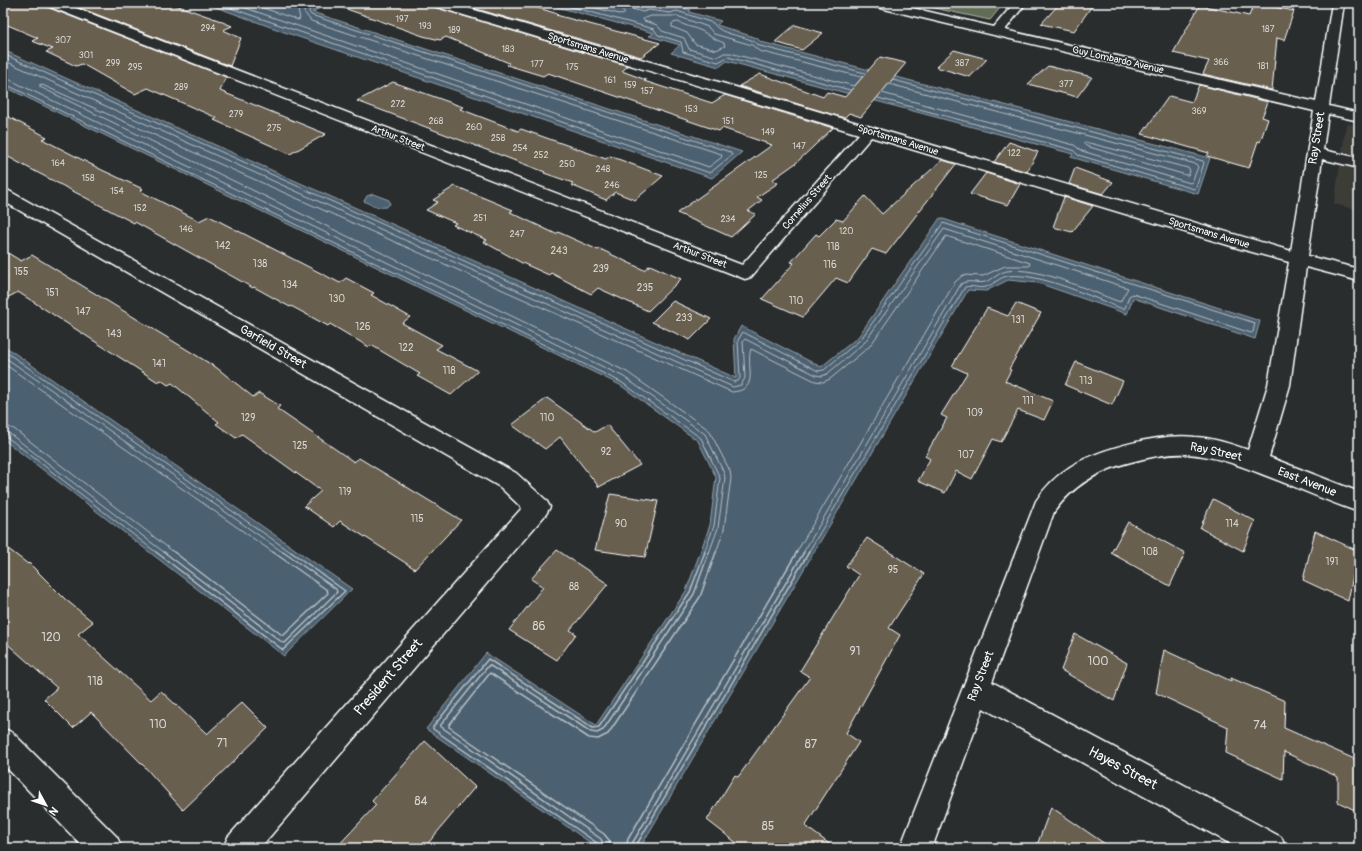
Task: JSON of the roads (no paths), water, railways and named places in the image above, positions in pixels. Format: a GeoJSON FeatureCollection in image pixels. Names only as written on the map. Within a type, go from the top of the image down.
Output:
{"type":"FeatureCollection","features":[{"type":"Feature","properties":{"kind":"street","name":"Arthur Street"},"geometry":{"type":"LineString","coordinates":[[52,3],[745,273]]}},
{"type":"Feature","properties":{"kind":"street","name":"Sportsmans Avenue"},"geometry":{"type":"LineString","coordinates":[[438,3],[1247,245],[1359,275]]}},
{"type":"Feature","properties":{"kind":"street","name":"Guy Lombardo Avenue"},"geometry":{"type":"LineString","coordinates":[[876,3],[1359,117]]}},
{"type":"Feature","properties":{"kind":"street"},"geometry":{"type":"LineString","coordinates":[[997,31],[1020,3]]}},
{"type":"Feature","properties":{"kind":"street","name":"Ray Street"},"geometry":{"type":"LineString","coordinates":[[916,848],[1044,508],[1053,493],[1076,473],[1110,458],[1159,448],[1183,445],[1206,447],[1256,462],[1279,385],[1338,3]]}},
{"type":"Feature","properties":{"kind":"street","name":"Cornelius Street"},"geometry":{"type":"LineString","coordinates":[[745,273],[869,131]]}},
{"type":"Feature","properties":{"kind":"street"},"geometry":{"type":"LineString","coordinates":[[1314,152],[1359,163]]}},
{"type":"Feature","properties":{"kind":"street","name":"Garfield Street"},"geometry":{"type":"LineString","coordinates":[[3,194],[508,480],[538,506]]}},
{"type":"Feature","properties":{"kind":"street","name":"East Avenue"},"geometry":{"type":"LineString","coordinates":[[1256,462],[1359,502]]}},
{"type":"Feature","properties":{"kind":"street","name":"President Street"},"geometry":{"type":"LineString","coordinates":[[239,848],[538,506]]}},
{"type":"Feature","properties":{"kind":"street","name":"Hayes Street"},"geometry":{"type":"LineString","coordinates":[[976,688],[1270,848]]}},
{"type":"Feature","properties":{"kind":"street"},"geometry":{"type":"LineString","coordinates":[[3,743],[106,848]]}},
{"type":"Feature","properties":{"kind":"water"},"geometry":{"type":"Polygon","coordinates":[[[205,3],[319,3],[326,5],[312,12],[742,152],[712,178],[287,33],[205,3]]]}},
{"type":"Feature","properties":{"kind":"water"},"geometry":{"type":"Polygon","coordinates":[[[542,3],[623,3],[643,8],[651,6],[671,8],[675,6],[691,10],[689,12],[721,21],[717,25],[757,38],[761,42],[1210,158],[1198,194],[1071,157],[1073,154],[727,61],[719,67],[671,53],[680,45],[649,36],[654,33],[542,3]]]}},
{"type":"Feature","properties":{"kind":"water"},"geometry":{"type":"Polygon","coordinates":[[[3,50],[736,378],[734,339],[741,326],[821,367],[858,337],[940,218],[1260,321],[1255,339],[1133,298],[1127,314],[1038,283],[1008,280],[986,291],[968,290],[640,848],[598,848],[426,729],[486,653],[596,725],[686,591],[710,525],[716,477],[698,441],[620,385],[3,86],[3,50]]]}},
{"type":"Feature","properties":{"kind":"water"},"geometry":{"type":"Polygon","coordinates":[[[373,194],[389,200],[390,204],[386,207],[380,207],[364,201],[367,196],[373,194]]]}},
{"type":"Feature","properties":{"kind":"water"},"geometry":{"type":"Polygon","coordinates":[[[3,345],[352,589],[284,656],[3,439],[3,345]]]}}]}
